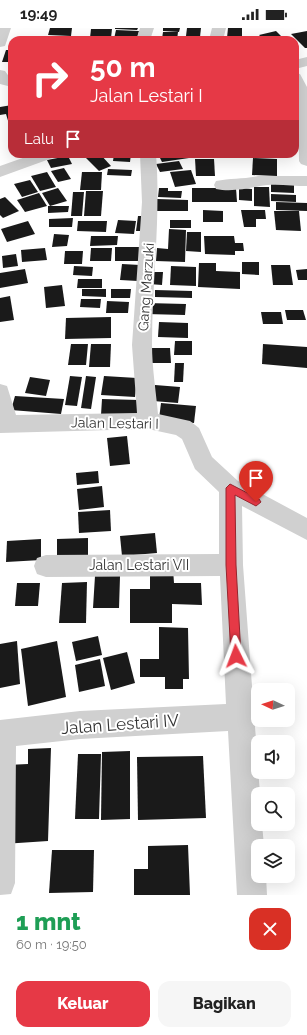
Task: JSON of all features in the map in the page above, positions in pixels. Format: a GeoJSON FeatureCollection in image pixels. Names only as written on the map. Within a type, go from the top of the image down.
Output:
{"type":"FeatureCollection","features":[{"type":"Feature","properties":{"kind":"street"},"geometry":{"type":"LineString","coordinates":[[0,43],[4,28]]}},
{"type":"Feature","properties":{"kind":"street"},"geometry":{"type":"LineString","coordinates":[[0,74],[4,81],[8,82]]}},
{"type":"Feature","properties":{"kind":"street"},"geometry":{"type":"LineString","coordinates":[[299,85],[305,98],[307,161]]}},
{"type":"Feature","properties":{"kind":"street"},"geometry":{"type":"LineString","coordinates":[[0,172],[38,158]]}},
{"type":"Feature","properties":{"kind":"street","name":"Gang Marzuki"},"geometry":{"type":"LineString","coordinates":[[148,158],[151,180],[151,210],[142,346],[148,420]]}},
{"type":"Feature","properties":{"kind":"street"},"geometry":{"type":"LineString","coordinates":[[222,185],[250,184],[258,181],[307,181]]}},
{"type":"Feature","properties":{"kind":"street"},"geometry":{"type":"LineString","coordinates":[[0,392],[4,423]]}},
{"type":"Feature","properties":{"kind":"street","name":"Jalan Lestari I"},"geometry":{"type":"LineString","coordinates":[[4,423],[148,420],[182,427],[191,434],[203,462],[230,488],[307,530]]}},
{"type":"Feature","properties":{"kind":"street"},"geometry":{"type":"LineString","coordinates":[[230,488],[231,565],[252,895]]}},
{"type":"Feature","properties":{"kind":"street","name":"Jalan Lestari VII"},"geometry":{"type":"LineString","coordinates":[[46,566],[231,565]]}},
{"type":"Feature","properties":{"kind":"street","name":"Jalan Lestari IV"},"geometry":{"type":"LineString","coordinates":[[1,734],[80,725],[240,717]]}},
{"type":"Feature","properties":{"kind":"street"},"geometry":{"type":"LineString","coordinates":[[0,883],[1,734]]}},
{"type":"Feature","properties":{"kind":"building"},"geometry":{"type":"Polygon","coordinates":[[[50,28],[72,28],[71,36],[48,35],[50,28]]]}},
{"type":"Feature","properties":{"kind":"building"},"geometry":{"type":"Polygon","coordinates":[[[115,28],[138,28],[137,30],[115,28]]]}},
{"type":"Feature","properties":{"kind":"building"},"geometry":{"type":"Polygon","coordinates":[[[163,28],[180,28],[179,32],[163,31],[163,28]]]}},
{"type":"Feature","properties":{"kind":"building"},"geometry":{"type":"Polygon","coordinates":[[[187,28],[201,28],[200,36],[186,36],[187,28]]]}},
{"type":"Feature","properties":{"kind":"building"},"geometry":{"type":"Polygon","coordinates":[[[228,28],[242,28],[242,36],[227,36],[228,28]]]}},
{"type":"Feature","properties":{"kind":"building"},"geometry":{"type":"Polygon","coordinates":[[[91,29],[112,29],[111,36],[90,36],[91,29]]]}},
{"type":"Feature","properties":{"kind":"building"},"geometry":{"type":"Polygon","coordinates":[[[116,30],[139,31],[138,36],[115,36],[116,30]]]}},
{"type":"Feature","properties":{"kind":"building"},"geometry":{"type":"Polygon","coordinates":[[[276,31],[281,36],[260,36],[259,35],[276,31]]]}},
{"type":"Feature","properties":{"kind":"building"},"geometry":{"type":"Polygon","coordinates":[[[307,31],[307,48],[299,42],[299,36],[293,36],[291,34],[307,31]]]}},
{"type":"Feature","properties":{"kind":"building"},"geometry":{"type":"Polygon","coordinates":[[[163,32],[178,32],[178,36],[162,36],[163,32]]]}},
{"type":"Feature","properties":{"kind":"building"},"geometry":{"type":"Polygon","coordinates":[[[6,50],[8,50],[8,62],[2,62],[6,50]]]}},
{"type":"Feature","properties":{"kind":"building"},"geometry":{"type":"Polygon","coordinates":[[[8,106],[8,121],[6,114],[0,115],[0,107],[8,106]]]}},
{"type":"Feature","properties":{"kind":"building"},"geometry":{"type":"Polygon","coordinates":[[[299,109],[303,109],[303,122],[299,122],[299,109]]]}},
{"type":"Feature","properties":{"kind":"building"},"geometry":{"type":"Polygon","coordinates":[[[69,158],[72,164],[51,168],[47,160],[69,158]]]}},
{"type":"Feature","properties":{"kind":"building"},"geometry":{"type":"Polygon","coordinates":[[[86,158],[104,158],[111,166],[99,171],[86,158]]]}},
{"type":"Feature","properties":{"kind":"building"},"geometry":{"type":"Polygon","coordinates":[[[113,158],[130,158],[130,162],[113,161],[113,158]]]}},
{"type":"Feature","properties":{"kind":"building"},"geometry":{"type":"Polygon","coordinates":[[[160,158],[189,158],[162,162],[160,158]]]}},
{"type":"Feature","properties":{"kind":"building"},"geometry":{"type":"Polygon","coordinates":[[[253,158],[277,159],[277,176],[252,175],[253,158]]]}},
{"type":"Feature","properties":{"kind":"building"},"geometry":{"type":"Polygon","coordinates":[[[195,159],[214,159],[215,176],[196,176],[195,159]]]}},
{"type":"Feature","properties":{"kind":"building"},"geometry":{"type":"Polygon","coordinates":[[[179,161],[183,169],[160,172],[156,164],[179,161]]]}},
{"type":"Feature","properties":{"kind":"building"},"geometry":{"type":"Polygon","coordinates":[[[64,168],[71,179],[58,182],[51,171],[64,168]]]}},
{"type":"Feature","properties":{"kind":"building"},"geometry":{"type":"Polygon","coordinates":[[[108,169],[132,170],[131,176],[107,175],[108,169]]]}},
{"type":"Feature","properties":{"kind":"building"},"geometry":{"type":"Polygon","coordinates":[[[191,170],[196,184],[175,187],[170,172],[191,170]]]}},
{"type":"Feature","properties":{"kind":"building"},"geometry":{"type":"Polygon","coordinates":[[[47,172],[56,187],[40,191],[31,176],[47,172]]]}},
{"type":"Feature","properties":{"kind":"building"},"geometry":{"type":"Polygon","coordinates":[[[82,172],[102,172],[101,190],[80,190],[82,172]]]}},
{"type":"Feature","properties":{"kind":"building"},"geometry":{"type":"Polygon","coordinates":[[[30,180],[38,192],[22,197],[14,184],[30,180]]]}},
{"type":"Feature","properties":{"kind":"building"},"geometry":{"type":"Polygon","coordinates":[[[271,183],[294,184],[294,193],[271,192],[271,183]]]}},
{"type":"Feature","properties":{"kind":"building"},"geometry":{"type":"Polygon","coordinates":[[[254,187],[269,187],[270,207],[254,206],[254,187]]]}},
{"type":"Feature","properties":{"kind":"building"},"geometry":{"type":"Polygon","coordinates":[[[58,188],[67,201],[50,206],[42,193],[58,188]]]}},
{"type":"Feature","properties":{"kind":"building"},"geometry":{"type":"Polygon","coordinates":[[[159,188],[168,188],[168,191],[182,191],[181,198],[158,197],[159,188]]]}},
{"type":"Feature","properties":{"kind":"building"},"geometry":{"type":"Polygon","coordinates":[[[192,188],[236,188],[237,202],[192,202],[192,188]]]}},
{"type":"Feature","properties":{"kind":"building"},"geometry":{"type":"Polygon","coordinates":[[[239,188],[252,189],[252,201],[239,200],[239,188]]]}},
{"type":"Feature","properties":{"kind":"building"},"geometry":{"type":"Polygon","coordinates":[[[86,191],[103,191],[101,216],[84,216],[86,191]]]}},
{"type":"Feature","properties":{"kind":"building"},"geometry":{"type":"Polygon","coordinates":[[[73,192],[84,192],[82,216],[71,216],[73,192]]]}},
{"type":"Feature","properties":{"kind":"building"},"geometry":{"type":"Polygon","coordinates":[[[39,193],[47,206],[25,212],[17,200],[39,193]]]}},
{"type":"Feature","properties":{"kind":"building"},"geometry":{"type":"Polygon","coordinates":[[[271,194],[296,195],[296,202],[271,201],[271,194]]]}},
{"type":"Feature","properties":{"kind":"building"},"geometry":{"type":"Polygon","coordinates":[[[5,197],[19,211],[3,218],[0,215],[0,199],[5,197]]]}},
{"type":"Feature","properties":{"kind":"building"},"geometry":{"type":"Polygon","coordinates":[[[157,199],[188,200],[188,211],[156,211],[157,199]]]}},
{"type":"Feature","properties":{"kind":"building"},"geometry":{"type":"Polygon","coordinates":[[[276,202],[307,203],[307,211],[276,210],[276,202]]]}},
{"type":"Feature","properties":{"kind":"building"},"geometry":{"type":"Polygon","coordinates":[[[48,206],[69,206],[68,212],[48,213],[48,206]]]}},
{"type":"Feature","properties":{"kind":"building"},"geometry":{"type":"Polygon","coordinates":[[[203,210],[223,211],[223,222],[203,222],[203,210]]]}},
{"type":"Feature","properties":{"kind":"building"},"geometry":{"type":"Polygon","coordinates":[[[241,210],[265,210],[266,219],[256,219],[256,227],[244,227],[241,210]]]}},
{"type":"Feature","properties":{"kind":"building"},"geometry":{"type":"Polygon","coordinates":[[[274,211],[299,211],[301,231],[276,230],[274,211]]]}},
{"type":"Feature","properties":{"kind":"building"},"geometry":{"type":"Polygon","coordinates":[[[138,216],[149,216],[148,231],[136,231],[138,216]]]}},
{"type":"Feature","properties":{"kind":"building"},"geometry":{"type":"Polygon","coordinates":[[[73,218],[72,227],[49,227],[49,219],[73,218]]]}},
{"type":"Feature","properties":{"kind":"building"},"geometry":{"type":"Polygon","coordinates":[[[118,220],[136,221],[134,234],[115,233],[118,220]]]}},
{"type":"Feature","properties":{"kind":"building"},"geometry":{"type":"Polygon","coordinates":[[[170,220],[191,220],[191,228],[170,228],[170,220]]]}},
{"type":"Feature","properties":{"kind":"building"},"geometry":{"type":"Polygon","coordinates":[[[28,221],[35,234],[7,242],[1,229],[28,221]]]}},
{"type":"Feature","properties":{"kind":"building"},"geometry":{"type":"Polygon","coordinates":[[[78,221],[107,221],[106,232],[77,231],[78,221]]]}},
{"type":"Feature","properties":{"kind":"building"},"geometry":{"type":"Polygon","coordinates":[[[169,229],[186,230],[185,262],[156,261],[157,248],[168,249],[169,229]]]}},
{"type":"Feature","properties":{"kind":"building"},"geometry":{"type":"Polygon","coordinates":[[[187,232],[201,232],[201,252],[186,251],[187,232]]]}},
{"type":"Feature","properties":{"kind":"building"},"geometry":{"type":"Polygon","coordinates":[[[54,234],[69,235],[67,246],[52,247],[54,234]]]}},
{"type":"Feature","properties":{"kind":"building"},"geometry":{"type":"Polygon","coordinates":[[[91,236],[118,236],[117,245],[90,246],[91,236]]]}},
{"type":"Feature","properties":{"kind":"building"},"geometry":{"type":"Polygon","coordinates":[[[204,236],[234,236],[235,243],[243,243],[244,251],[235,251],[235,255],[205,254],[204,236]]]}},
{"type":"Feature","properties":{"kind":"building"},"geometry":{"type":"Polygon","coordinates":[[[115,247],[139,247],[139,261],[115,261],[115,247]]]}},
{"type":"Feature","properties":{"kind":"building"},"geometry":{"type":"Polygon","coordinates":[[[45,248],[47,260],[22,262],[21,250],[45,248]]]}},
{"type":"Feature","properties":{"kind":"building"},"geometry":{"type":"Polygon","coordinates":[[[91,248],[112,248],[111,261],[90,261],[91,248]]]}},
{"type":"Feature","properties":{"kind":"building"},"geometry":{"type":"Polygon","coordinates":[[[65,251],[83,251],[82,264],[64,264],[65,251]]]}},
{"type":"Feature","properties":{"kind":"building"},"geometry":{"type":"Polygon","coordinates":[[[16,254],[18,266],[3,268],[2,256],[16,254]]]}},
{"type":"Feature","properties":{"kind":"building"},"geometry":{"type":"Polygon","coordinates":[[[242,262],[259,262],[259,275],[242,274],[242,262]]]}},
{"type":"Feature","properties":{"kind":"building"},"geometry":{"type":"Polygon","coordinates":[[[199,263],[216,263],[216,271],[240,272],[240,289],[198,287],[199,263]]]}},
{"type":"Feature","properties":{"kind":"building"},"geometry":{"type":"Polygon","coordinates":[[[122,264],[140,265],[138,281],[120,280],[122,264]]]}},
{"type":"Feature","properties":{"kind":"building"},"geometry":{"type":"Polygon","coordinates":[[[271,265],[290,265],[293,285],[273,285],[271,265]]]}},
{"type":"Feature","properties":{"kind":"building"},"geometry":{"type":"Polygon","coordinates":[[[74,266],[93,267],[92,276],[73,275],[74,266]]]}},
{"type":"Feature","properties":{"kind":"building"},"geometry":{"type":"Polygon","coordinates":[[[171,266],[196,267],[196,286],[170,285],[171,266]]]}},
{"type":"Feature","properties":{"kind":"building"},"geometry":{"type":"Polygon","coordinates":[[[25,269],[28,283],[0,288],[0,273],[25,269]]]}},
{"type":"Feature","properties":{"kind":"building"},"geometry":{"type":"Polygon","coordinates":[[[307,269],[307,280],[298,280],[296,270],[307,269]]]}},
{"type":"Feature","properties":{"kind":"building"},"geometry":{"type":"Polygon","coordinates":[[[150,272],[163,272],[162,285],[149,284],[150,272]]]}},
{"type":"Feature","properties":{"kind":"building"},"geometry":{"type":"Polygon","coordinates":[[[78,279],[102,279],[102,288],[77,288],[78,279]]]}},
{"type":"Feature","properties":{"kind":"building"},"geometry":{"type":"Polygon","coordinates":[[[62,285],[65,306],[46,308],[44,287],[62,285]]]}},
{"type":"Feature","properties":{"kind":"building"},"geometry":{"type":"Polygon","coordinates":[[[82,289],[106,289],[106,297],[82,296],[82,289]]]}},
{"type":"Feature","properties":{"kind":"building"},"geometry":{"type":"Polygon","coordinates":[[[111,289],[131,289],[130,298],[111,298],[111,289]]]}},
{"type":"Feature","properties":{"kind":"building"},"geometry":{"type":"Polygon","coordinates":[[[155,290],[192,291],[192,298],[155,297],[155,290]]]}},
{"type":"Feature","properties":{"kind":"building"},"geometry":{"type":"Polygon","coordinates":[[[10,296],[14,320],[0,322],[0,298],[10,296]]]}},
{"type":"Feature","properties":{"kind":"building"},"geometry":{"type":"Polygon","coordinates":[[[81,299],[101,299],[100,308],[80,307],[81,299]]]}},
{"type":"Feature","properties":{"kind":"building"},"geometry":{"type":"Polygon","coordinates":[[[107,301],[129,302],[128,313],[106,313],[107,301]]]}},
{"type":"Feature","properties":{"kind":"building"},"geometry":{"type":"Polygon","coordinates":[[[146,303],[186,304],[185,315],[146,314],[146,303]]]}},
{"type":"Feature","properties":{"kind":"building"},"geometry":{"type":"Polygon","coordinates":[[[285,310],[303,310],[306,320],[287,320],[285,310]]]}},
{"type":"Feature","properties":{"kind":"building"},"geometry":{"type":"Polygon","coordinates":[[[261,312],[281,312],[283,324],[263,324],[261,312]]]}},
{"type":"Feature","properties":{"kind":"building"},"geometry":{"type":"Polygon","coordinates":[[[111,317],[111,338],[65,339],[66,318],[111,317]]]}},
{"type":"Feature","properties":{"kind":"building"},"geometry":{"type":"Polygon","coordinates":[[[159,322],[188,323],[188,338],[158,337],[159,322]]]}},
{"type":"Feature","properties":{"kind":"building"},"geometry":{"type":"Polygon","coordinates":[[[175,341],[192,341],[192,355],[174,355],[175,341]]]}},
{"type":"Feature","properties":{"kind":"building"},"geometry":{"type":"Polygon","coordinates":[[[71,344],[88,344],[86,365],[68,365],[71,344]]]}},
{"type":"Feature","properties":{"kind":"building"},"geometry":{"type":"Polygon","coordinates":[[[91,344],[111,344],[110,367],[89,367],[91,344]]]}},
{"type":"Feature","properties":{"kind":"building"},"geometry":{"type":"Polygon","coordinates":[[[263,344],[307,347],[307,368],[262,364],[263,344]]]}},
{"type":"Feature","properties":{"kind":"building"},"geometry":{"type":"Polygon","coordinates":[[[145,348],[170,348],[171,363],[145,363],[145,348]]]}},
{"type":"Feature","properties":{"kind":"building"},"geometry":{"type":"Polygon","coordinates":[[[175,363],[184,363],[183,382],[174,382],[175,363]]]}},
{"type":"Feature","properties":{"kind":"building"},"geometry":{"type":"Polygon","coordinates":[[[70,376],[82,377],[77,406],[65,405],[70,376]]]}},
{"type":"Feature","properties":{"kind":"building"},"geometry":{"type":"Polygon","coordinates":[[[86,376],[96,377],[91,409],[81,408],[86,376]]]}},
{"type":"Feature","properties":{"kind":"building"},"geometry":{"type":"Polygon","coordinates":[[[104,376],[137,378],[135,397],[101,395],[104,376]]]}},
{"type":"Feature","properties":{"kind":"building"},"geometry":{"type":"Polygon","coordinates":[[[30,377],[50,380],[46,396],[25,393],[30,377]]]}},
{"type":"Feature","properties":{"kind":"building"},"geometry":{"type":"Polygon","coordinates":[[[155,385],[180,387],[178,403],[153,401],[155,385]]]}},
{"type":"Feature","properties":{"kind":"building"},"geometry":{"type":"Polygon","coordinates":[[[15,396],[64,399],[61,414],[11,410],[15,396]]]}},
{"type":"Feature","properties":{"kind":"building"},"geometry":{"type":"Polygon","coordinates":[[[102,399],[139,400],[138,416],[101,415],[102,399]]]}},
{"type":"Feature","properties":{"kind":"building"},"geometry":{"type":"Polygon","coordinates":[[[161,403],[196,406],[194,423],[159,419],[161,403]]]}},
{"type":"Feature","properties":{"kind":"building"},"geometry":{"type":"Polygon","coordinates":[[[127,436],[130,464],[110,466],[107,438],[127,436]]]}},
{"type":"Feature","properties":{"kind":"building"},"geometry":{"type":"Polygon","coordinates":[[[98,471],[99,483],[77,485],[76,473],[98,471]]]}},
{"type":"Feature","properties":{"kind":"building"},"geometry":{"type":"Polygon","coordinates":[[[102,486],[104,507],[79,510],[77,489],[102,486]]]}},
{"type":"Feature","properties":{"kind":"building"},"geometry":{"type":"Polygon","coordinates":[[[110,510],[111,531],[79,533],[78,512],[110,510]]]}},
{"type":"Feature","properties":{"kind":"building"},"geometry":{"type":"Polygon","coordinates":[[[155,533],[157,553],[122,556],[120,536],[155,533]]]}},
{"type":"Feature","properties":{"kind":"building"},"geometry":{"type":"Polygon","coordinates":[[[88,538],[88,557],[57,559],[57,539],[88,538]]]}},
{"type":"Feature","properties":{"kind":"building"},"geometry":{"type":"Polygon","coordinates":[[[41,539],[41,560],[6,562],[7,541],[41,539]]]}},
{"type":"Feature","properties":{"kind":"building"},"geometry":{"type":"Polygon","coordinates":[[[150,569],[173,569],[174,583],[201,583],[202,605],[172,604],[172,623],[130,623],[130,589],[150,589],[150,569]]]}},
{"type":"Feature","properties":{"kind":"building"},"geometry":{"type":"Polygon","coordinates":[[[95,576],[120,576],[119,608],[93,608],[95,576]]]}},
{"type":"Feature","properties":{"kind":"building"},"geometry":{"type":"Polygon","coordinates":[[[87,582],[86,623],[59,623],[62,583],[87,582]]]}},
{"type":"Feature","properties":{"kind":"building"},"geometry":{"type":"Polygon","coordinates":[[[17,583],[40,583],[38,606],[15,606],[17,583]]]}},
{"type":"Feature","properties":{"kind":"building"},"geometry":{"type":"Polygon","coordinates":[[[159,627],[188,628],[189,679],[183,679],[183,689],[165,689],[165,677],[140,677],[140,659],[159,659],[159,627]]]}},
{"type":"Feature","properties":{"kind":"building"},"geometry":{"type":"Polygon","coordinates":[[[98,636],[102,655],[76,661],[72,642],[98,636]]]}},
{"type":"Feature","properties":{"kind":"building"},"geometry":{"type":"Polygon","coordinates":[[[17,641],[20,684],[0,688],[0,644],[17,641]]]}},
{"type":"Feature","properties":{"kind":"building"},"geometry":{"type":"Polygon","coordinates":[[[57,641],[66,697],[28,706],[21,649],[57,641]]]}},
{"type":"Feature","properties":{"kind":"building"},"geometry":{"type":"Polygon","coordinates":[[[127,652],[135,683],[111,690],[103,658],[127,652]]]}},
{"type":"Feature","properties":{"kind":"building"},"geometry":{"type":"Polygon","coordinates":[[[100,659],[105,686],[79,692],[75,665],[100,659]]]}},
{"type":"Feature","properties":{"kind":"building"},"geometry":{"type":"Polygon","coordinates":[[[51,748],[48,841],[3,844],[7,765],[28,764],[28,749],[51,748]]]}},
{"type":"Feature","properties":{"kind":"building"},"geometry":{"type":"Polygon","coordinates":[[[130,751],[130,819],[101,820],[102,752],[130,751]]]}},
{"type":"Feature","properties":{"kind":"building"},"geometry":{"type":"Polygon","coordinates":[[[78,754],[101,754],[99,819],[75,819],[78,754]]]}},
{"type":"Feature","properties":{"kind":"building"},"geometry":{"type":"Polygon","coordinates":[[[203,756],[206,818],[138,820],[137,757],[203,756]]]}},
{"type":"Feature","properties":{"kind":"building"},"geometry":{"type":"Polygon","coordinates":[[[188,845],[190,895],[134,895],[134,869],[148,869],[148,846],[188,845]]]}},
{"type":"Feature","properties":{"kind":"building"},"geometry":{"type":"Polygon","coordinates":[[[52,850],[94,850],[93,892],[49,893],[52,850]]]}},
{"type":"Feature","properties":{"kind":"route"},"geometry":{"type":"LineString","coordinates":[[236,656],[231,565],[230,488],[256,502]]}}]}
